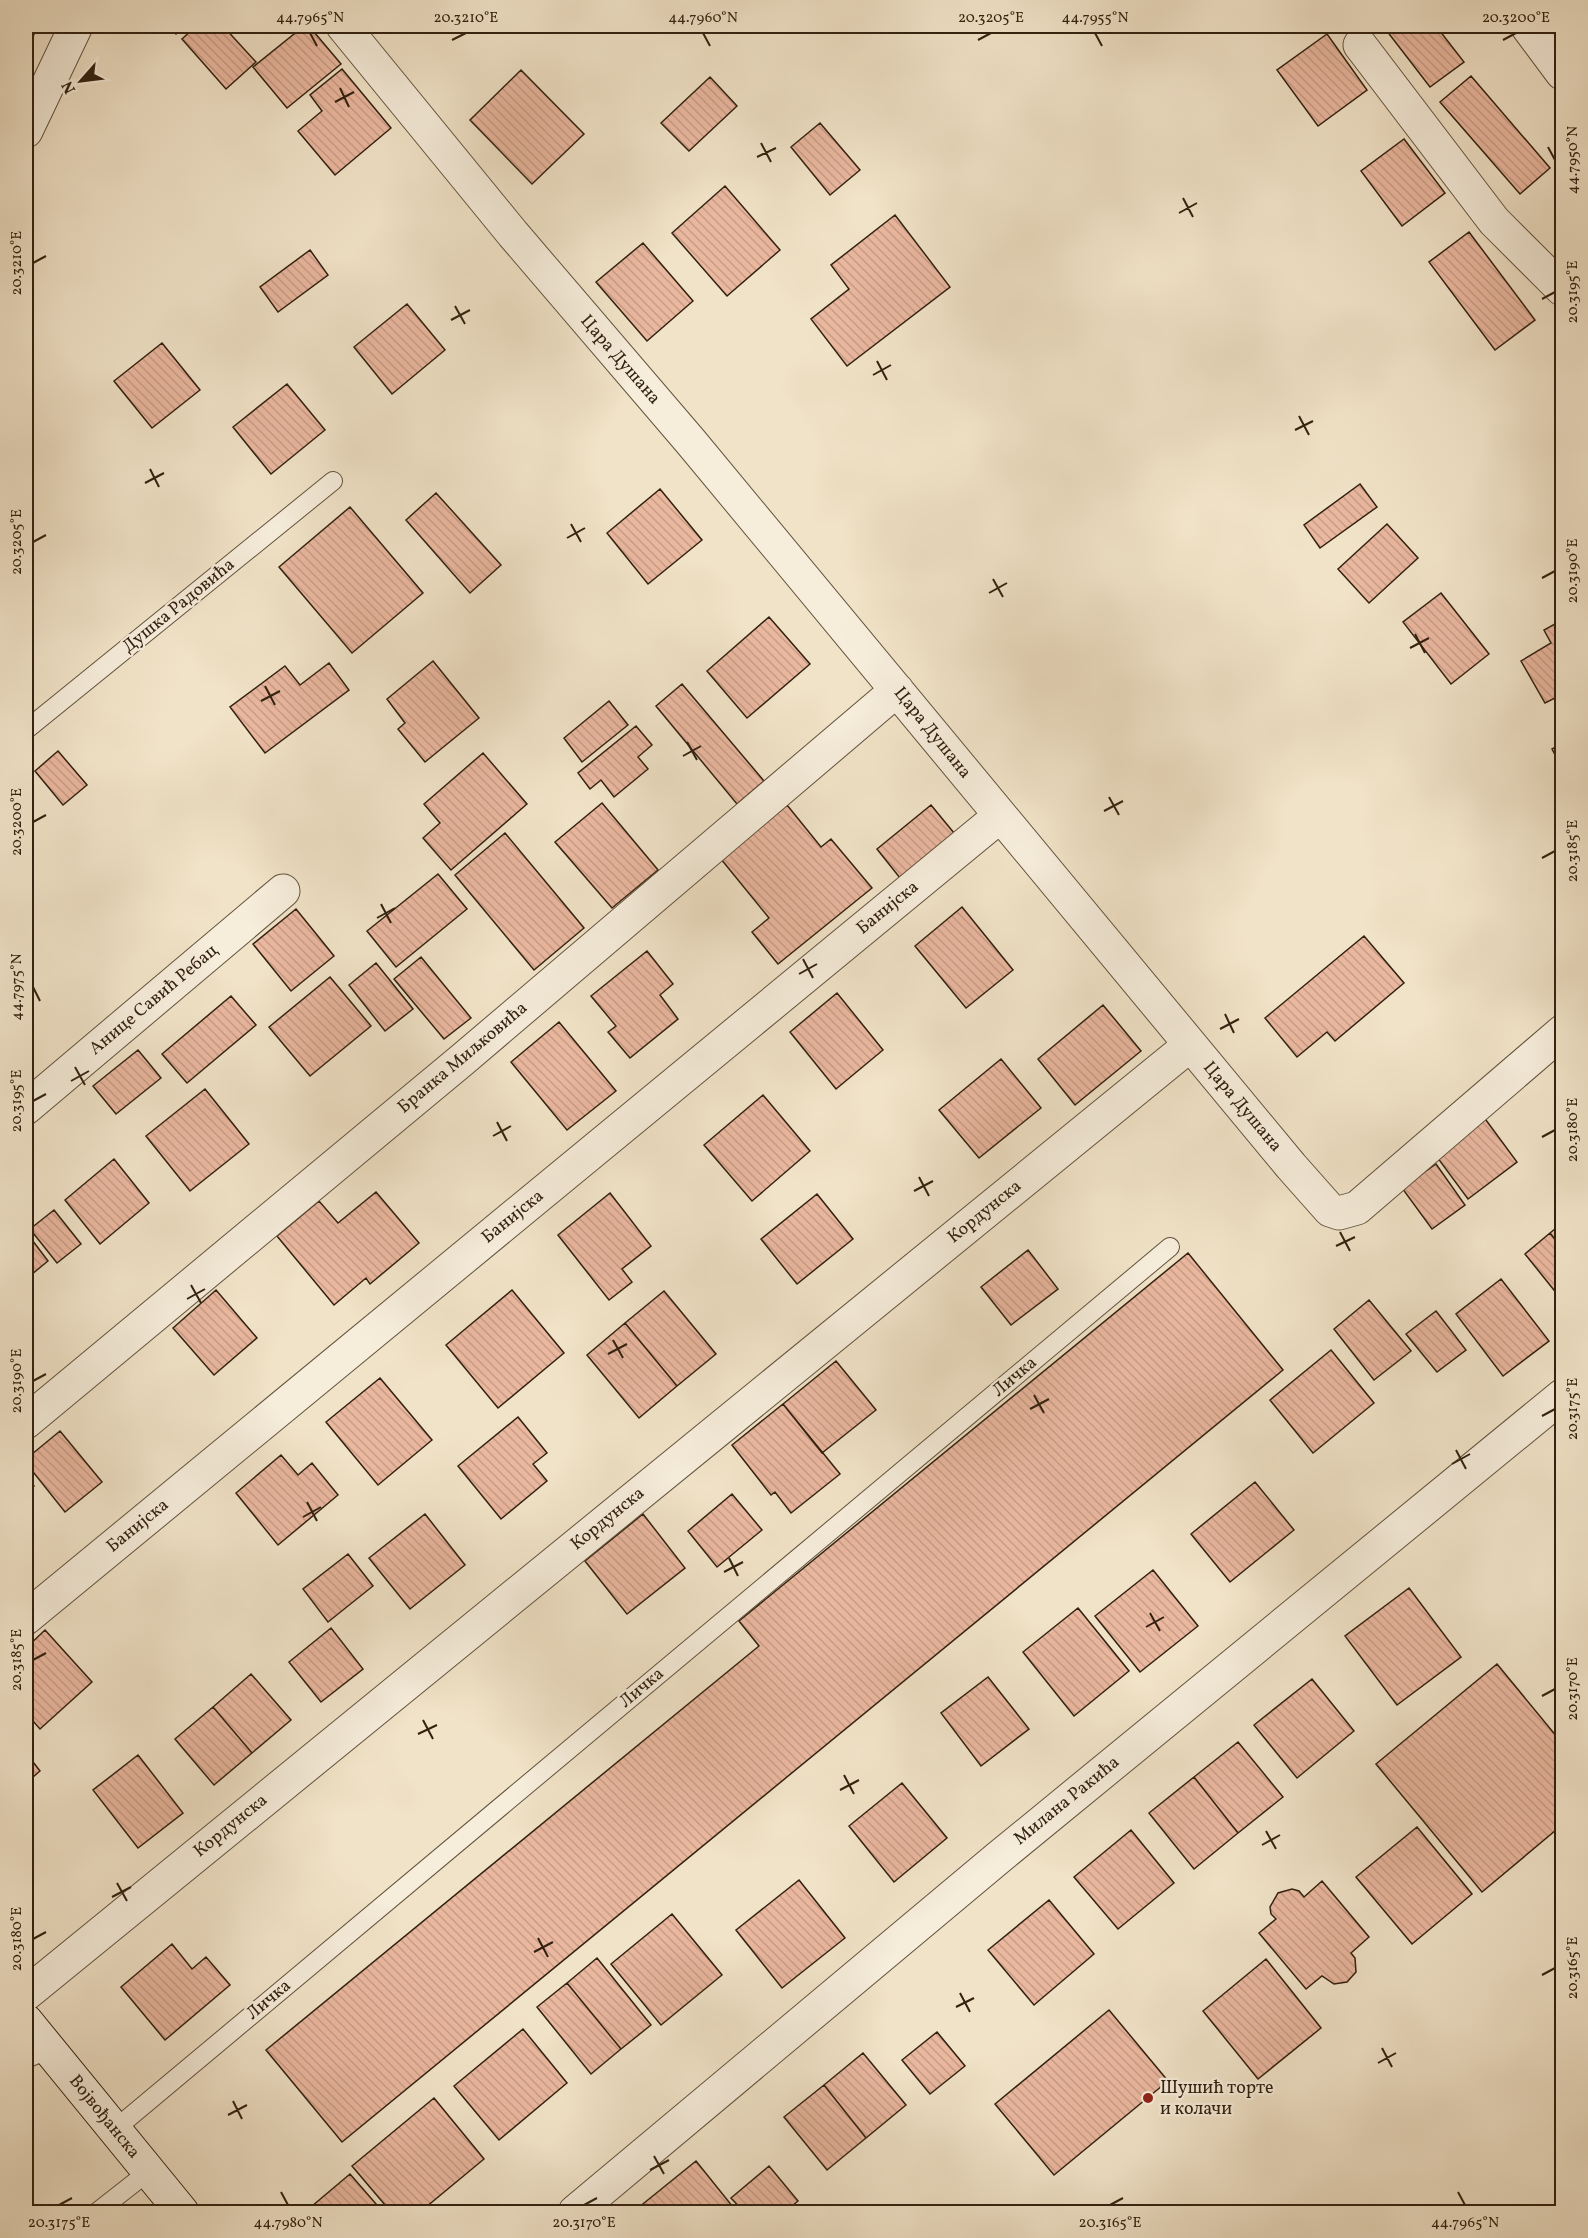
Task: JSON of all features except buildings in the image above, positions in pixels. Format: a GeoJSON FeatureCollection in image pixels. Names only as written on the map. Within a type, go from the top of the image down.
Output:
{"type":"FeatureCollection","features":[{"type":"Feature","properties":{"kind":"street"},"geometry":{"type":"LineString","coordinates":[[26,131],[76,26]]}},
{"type":"Feature","properties":{"kind":"street","name":"Цара Душана"},"geometry":{"type":"LineString","coordinates":[[344,26],[513,234],[691,442],[1190,1045],[1330,1210],[1339,1213],[1357,1208],[1563,1032]]}},
{"type":"Feature","properties":{"kind":"street"},"geometry":{"type":"LineString","coordinates":[[1527,26],[1563,73]]}},
{"type":"Feature","properties":{"kind":"street"},"geometry":{"type":"LineString","coordinates":[[1360,45],[1494,221],[1563,289]]}},
{"type":"Feature","properties":{"kind":"street","name":"Бранка Миљковића"},"geometry":{"type":"LineString","coordinates":[[26,1422],[462,1060],[897,690]]}},
{"type":"Feature","properties":{"kind":"street","name":"Банијска"},"geometry":{"type":"LineString","coordinates":[[26,1618],[1000,816]]}},
{"type":"Feature","properties":{"kind":"street","name":"Анице Савић Ребац"},"geometry":{"type":"LineString","coordinates":[[26,1108],[283,891]]}},
{"type":"Feature","properties":{"kind":"street","name":"Кордунска"},"geometry":{"type":"LineString","coordinates":[[26,1994],[1190,1045]]}},
{"type":"Feature","properties":{"kind":"street","name":"Милана Ракића"},"geometry":{"type":"LineString","coordinates":[[575,2212],[988,1866],[1563,1395]]}},
{"type":"Feature","properties":{"kind":"street","name":"Војвођанска"},"geometry":{"type":"LineString","coordinates":[[26,2021],[37,2054],[114,2130],[182,2212]]}},
{"type":"Feature","properties":{"kind":"lane","name":"Душка Радовића"},"geometry":{"type":"LineString","coordinates":[[26,730],[333,481]]}},
{"type":"Feature","properties":{"kind":"lane","name":"Личка"},"geometry":{"type":"LineString","coordinates":[[114,2130],[1170,1247]]}},
{"type":"Feature","properties":{"kind":"lane"},"geometry":{"type":"LineString","coordinates":[[97,2212],[148,2172]]}},
{"type":"Feature","properties":{"kind":"place","name":"Шушић торте и колачи"},"geometry":{"type":"Point","coordinates":[1148,2098]}}]}
